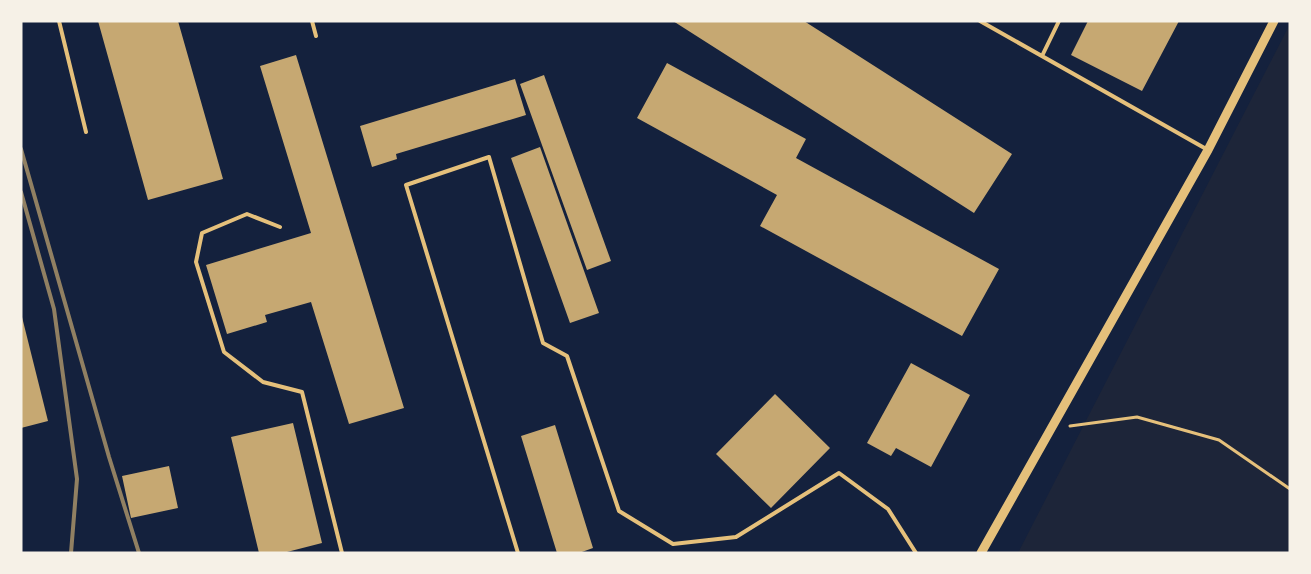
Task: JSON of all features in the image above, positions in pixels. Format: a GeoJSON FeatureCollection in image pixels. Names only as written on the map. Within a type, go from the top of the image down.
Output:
{"type":"FeatureCollection","features":[{"type":"Feature","properties":{"kind":"street"},"geometry":{"type":"LineString","coordinates":[[981,553],[1208,150],[1274,21]]}},
{"type":"Feature","properties":{"kind":"lane"},"geometry":{"type":"LineString","coordinates":[[59,21],[86,132]]}},
{"type":"Feature","properties":{"kind":"lane"},"geometry":{"type":"LineString","coordinates":[[312,21],[316,36]]}},
{"type":"Feature","properties":{"kind":"lane"},"geometry":{"type":"LineString","coordinates":[[980,21],[1208,150]]}},
{"type":"Feature","properties":{"kind":"lane"},"geometry":{"type":"LineString","coordinates":[[1042,56],[1059,21]]}},
{"type":"Feature","properties":{"kind":"lane"},"geometry":{"type":"LineString","coordinates":[[518,553],[406,185],[490,157],[543,342],[567,356],[619,511],[673,544],[736,537],[839,473],[888,509],[916,553]]}},
{"type":"Feature","properties":{"kind":"lane"},"geometry":{"type":"LineString","coordinates":[[280,227],[247,214],[202,233],[196,262],[224,352],[262,382],[302,392],[342,553]]}},
{"type":"Feature","properties":{"kind":"path"},"geometry":{"type":"LineString","coordinates":[[1051,428],[1137,417],[1219,440],[1290,489]]}},
{"type":"Feature","properties":{"kind":"shaded area"},"geometry":{"type":"Polygon","coordinates":[[[1290,24],[1290,553],[1018,553],[1290,24]]]}},
{"type":"Feature","properties":{"kind":"building"},"geometry":{"type":"Polygon","coordinates":[[[98,21],[178,21],[223,179],[148,200],[98,21]]]}},
{"type":"Feature","properties":{"kind":"building"},"geometry":{"type":"Polygon","coordinates":[[[673,21],[804,21],[1012,154],[974,213],[673,21]]]}},
{"type":"Feature","properties":{"kind":"building"},"geometry":{"type":"Polygon","coordinates":[[[1088,21],[1179,21],[1142,91],[1071,55],[1088,21]]]}},
{"type":"Feature","properties":{"kind":"building"},"geometry":{"type":"Polygon","coordinates":[[[296,55],[404,408],[349,424],[311,302],[265,315],[267,322],[227,334],[206,265],[311,233],[260,66],[296,55]]]}},
{"type":"Feature","properties":{"kind":"building"},"geometry":{"type":"Polygon","coordinates":[[[667,63],[806,139],[796,158],[999,269],[962,336],[760,226],[777,195],[637,118],[667,63]]]}},
{"type":"Feature","properties":{"kind":"building"},"geometry":{"type":"Polygon","coordinates":[[[544,75],[611,261],[587,270],[520,84],[544,75]]]}},
{"type":"Feature","properties":{"kind":"building"},"geometry":{"type":"Polygon","coordinates":[[[515,79],[526,115],[396,154],[397,159],[372,167],[360,126],[515,79]]]}},
{"type":"Feature","properties":{"kind":"building"},"geometry":{"type":"Polygon","coordinates":[[[540,147],[599,313],[570,323],[511,158],[540,147]]]}},
{"type":"Feature","properties":{"kind":"building"},"geometry":{"type":"Polygon","coordinates":[[[21,313],[48,421],[21,428],[21,313]]]}},
{"type":"Feature","properties":{"kind":"building"},"geometry":{"type":"Polygon","coordinates":[[[911,363],[970,395],[931,467],[896,448],[891,456],[867,443],[911,363]]]}},
{"type":"Feature","properties":{"kind":"building"},"geometry":{"type":"Polygon","coordinates":[[[775,394],[830,448],[771,508],[716,454],[775,394]]]}},
{"type":"Feature","properties":{"kind":"building"},"geometry":{"type":"Polygon","coordinates":[[[293,423],[322,543],[283,553],[259,553],[231,437],[293,423]]]}},
{"type":"Feature","properties":{"kind":"building"},"geometry":{"type":"Polygon","coordinates":[[[555,425],[593,548],[579,553],[557,553],[521,436],[555,425]]]}},
{"type":"Feature","properties":{"kind":"building"},"geometry":{"type":"Polygon","coordinates":[[[169,466],[178,508],[131,518],[122,476],[169,466]]]}},
{"type":"Feature","properties":{"kind":"railway"},"geometry":{"type":"LineString","coordinates":[[21,149],[109,457],[139,553]]}},
{"type":"Feature","properties":{"kind":"railway"},"geometry":{"type":"LineString","coordinates":[[21,192],[54,309],[77,479],[71,553]]}}]}
